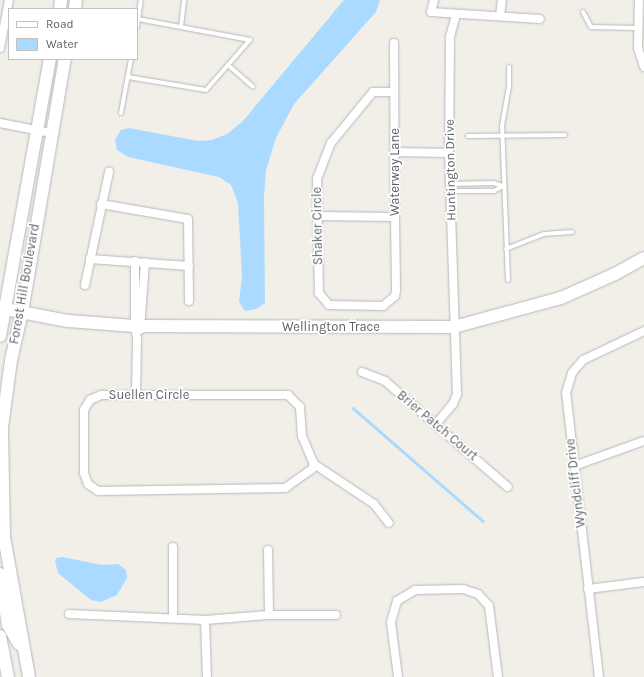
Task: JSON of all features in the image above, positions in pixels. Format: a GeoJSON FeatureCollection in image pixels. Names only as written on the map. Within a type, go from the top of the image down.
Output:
{"type":"FeatureCollection","features":[{"type":"Feature","properties":{"kind":"main road","name":"Forest Hill Boulevard"},"geometry":{"type":"LineString","coordinates":[[0,336],[3,308],[38,130],[50,60]]}},
{"type":"Feature","properties":{"kind":"main road","name":"Forest Hill Boulevard"},"geometry":{"type":"LineString","coordinates":[[29,677],[22,646],[4,536],[2,427],[11,360],[22,312],[51,133],[65,60]]}},
{"type":"Feature","properties":{"kind":"main road","name":"Wellington Trace"},"geometry":{"type":"LineString","coordinates":[[3,308],[68,321],[138,326],[454,327],[561,298],[614,274],[644,258]]}},
{"type":"Feature","properties":{"kind":"main road"},"geometry":{"type":"LineString","coordinates":[[0,574],[8,625],[12,635],[22,646]]}},
{"type":"Feature","properties":{"kind":"main road"},"geometry":{"type":"LineString","coordinates":[[0,636],[8,677]]}},
{"type":"Feature","properties":{"kind":"street"},"geometry":{"type":"LineString","coordinates":[[0,48],[9,0]]}},
{"type":"Feature","properties":{"kind":"street"},"geometry":{"type":"LineString","coordinates":[[434,0],[431,12],[540,19]]}},
{"type":"Feature","properties":{"kind":"street"},"geometry":{"type":"LineString","coordinates":[[500,16],[502,0]]}},
{"type":"Feature","properties":{"kind":"street"},"geometry":{"type":"LineString","coordinates":[[639,0],[638,48],[644,68]]}},
{"type":"Feature","properties":{"kind":"street","name":"Huntington Drive"},"geometry":{"type":"LineString","coordinates":[[436,424],[453,404],[457,394],[449,153],[450,37],[456,14]]}},
{"type":"Feature","properties":{"kind":"street","name":"Waterway Lane"},"geometry":{"type":"LineString","coordinates":[[392,300],[396,290],[394,43]]}},
{"type":"Feature","properties":{"kind":"street","name":"Shaker Circle"},"geometry":{"type":"LineString","coordinates":[[392,300],[383,306],[334,306],[324,302],[319,293],[317,179],[331,144],[373,92],[394,92]]}},
{"type":"Feature","properties":{"kind":"street"},"geometry":{"type":"LineString","coordinates":[[0,123],[51,133]]}},
{"type":"Feature","properties":{"kind":"street"},"geometry":{"type":"LineString","coordinates":[[395,152],[449,153]]}},
{"type":"Feature","properties":{"kind":"street"},"geometry":{"type":"LineString","coordinates":[[85,285],[109,172]]}},
{"type":"Feature","properties":{"kind":"street"},"geometry":{"type":"LineString","coordinates":[[101,204],[188,219],[189,301]]}},
{"type":"Feature","properties":{"kind":"street"},"geometry":{"type":"LineString","coordinates":[[318,216],[395,217]]}},
{"type":"Feature","properties":{"kind":"street"},"geometry":{"type":"LineString","coordinates":[[90,259],[189,266]]}},
{"type":"Feature","properties":{"kind":"street"},"geometry":{"type":"LineString","coordinates":[[135,261],[138,326],[136,395]]}},
{"type":"Feature","properties":{"kind":"street"},"geometry":{"type":"LineString","coordinates":[[138,326],[145,262]]}},
{"type":"Feature","properties":{"kind":"street","name":"Wyndcliff Drive"},"geometry":{"type":"LineString","coordinates":[[599,677],[566,399],[572,373],[588,357],[644,331]]}},
{"type":"Feature","properties":{"kind":"street","name":"Brier Patch Court"},"geometry":{"type":"LineString","coordinates":[[362,372],[385,381],[508,487]]}},
{"type":"Feature","properties":{"kind":"street","name":"Suellen Circle"},"geometry":{"type":"LineString","coordinates":[[136,395],[288,395],[300,407],[302,436],[314,464],[312,469],[285,488],[98,491],[88,484],[84,473],[84,410],[96,397],[136,395]]}},
{"type":"Feature","properties":{"kind":"street"},"geometry":{"type":"LineString","coordinates":[[574,466],[644,441]]}},
{"type":"Feature","properties":{"kind":"street"},"geometry":{"type":"LineString","coordinates":[[314,464],[374,504],[389,523]]}},
{"type":"Feature","properties":{"kind":"street"},"geometry":{"type":"LineString","coordinates":[[173,547],[173,618]]}},
{"type":"Feature","properties":{"kind":"street"},"geometry":{"type":"LineString","coordinates":[[268,550],[269,615]]}},
{"type":"Feature","properties":{"kind":"street"},"geometry":{"type":"LineString","coordinates":[[588,589],[644,582]]}},
{"type":"Feature","properties":{"kind":"street"},"geometry":{"type":"LineString","coordinates":[[398,677],[391,622],[397,601],[415,590],[463,589],[478,594],[489,606],[498,677]]}},
{"type":"Feature","properties":{"kind":"street"},"geometry":{"type":"LineString","coordinates":[[69,614],[205,620],[269,615],[336,615]]}},
{"type":"Feature","properties":{"kind":"street"},"geometry":{"type":"LineString","coordinates":[[205,620],[207,677]]}},
{"type":"Feature","properties":{"kind":"lane"},"geometry":{"type":"LineString","coordinates":[[128,77],[206,90],[250,40],[138,19],[141,0]]}},
{"type":"Feature","properties":{"kind":"lane"},"geometry":{"type":"LineString","coordinates":[[181,26],[184,0]]}},
{"type":"Feature","properties":{"kind":"lane"},"geometry":{"type":"LineString","coordinates":[[583,12],[591,27],[639,28]]}},
{"type":"Feature","properties":{"kind":"lane"},"geometry":{"type":"LineString","coordinates":[[121,113],[131,60]]}},
{"type":"Feature","properties":{"kind":"lane"},"geometry":{"type":"LineString","coordinates":[[228,65],[253,87]]}},
{"type":"Feature","properties":{"kind":"lane"},"geometry":{"type":"LineString","coordinates":[[508,280],[502,136],[509,88],[509,67]]}},
{"type":"Feature","properties":{"kind":"lane"},"geometry":{"type":"LineString","coordinates":[[468,136],[565,135]]}},
{"type":"Feature","properties":{"kind":"lane"},"geometry":{"type":"LineString","coordinates":[[450,187],[493,183],[503,186]]}},
{"type":"Feature","properties":{"kind":"lane"},"geometry":{"type":"LineString","coordinates":[[450,187],[494,191],[503,186]]}},
{"type":"Feature","properties":{"kind":"lane"},"geometry":{"type":"LineString","coordinates":[[506,249],[544,234],[572,232]]}},
{"type":"Feature","properties":{"kind":"water"},"geometry":{"type":"Polygon","coordinates":[[[344,0],[380,0],[376,12],[294,104],[276,138],[266,170],[264,197],[265,303],[256,309],[245,311],[239,302],[242,276],[238,203],[231,185],[219,177],[128,157],[117,150],[115,140],[121,130],[129,128],[198,141],[212,140],[227,134],[243,121],[344,0]]]}},
{"type":"Feature","properties":{"kind":"water"},"geometry":{"type":"Polygon","coordinates":[[[62,557],[102,565],[118,564],[126,570],[127,578],[117,595],[101,602],[91,600],[58,573],[55,561],[56,558],[62,557]]]}},
{"type":"Feature","properties":{"kind":"waterway"},"geometry":{"type":"LineString","coordinates":[[353,408],[483,521]]}}]}
